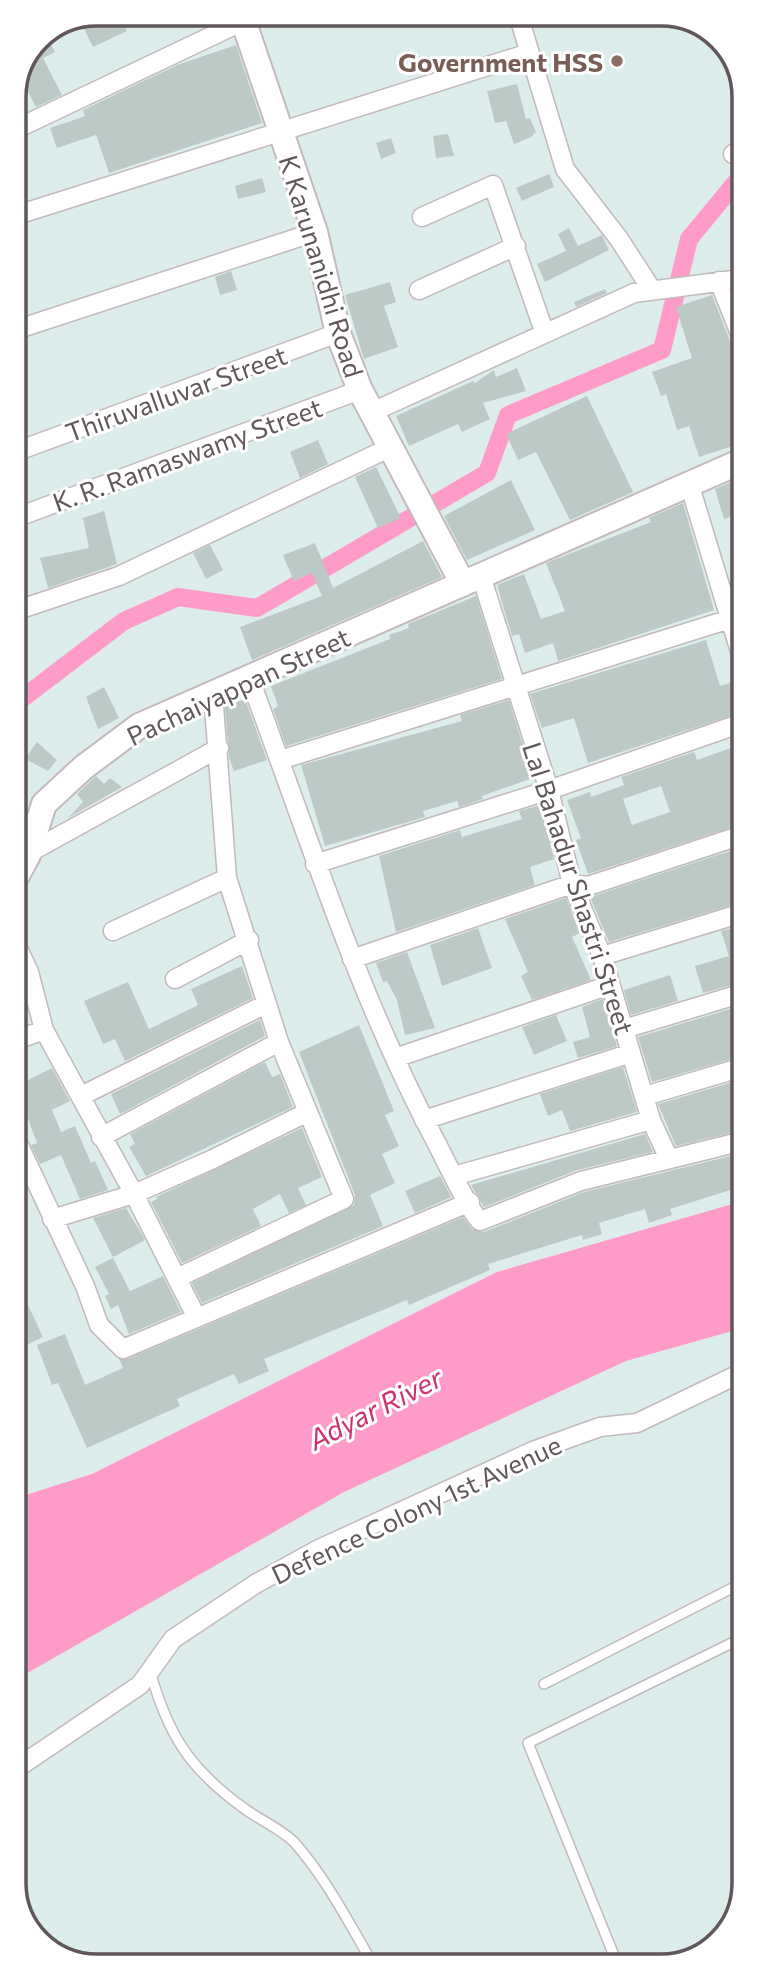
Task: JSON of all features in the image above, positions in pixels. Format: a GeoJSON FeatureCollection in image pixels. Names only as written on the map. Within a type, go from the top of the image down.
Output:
{"type":"FeatureCollection","features":[{"type":"Feature","properties":{"kind":"main road","name":"K Karunanidhi Road"},"geometry":{"type":"LineString","coordinates":[[250,26],[281,133],[315,232],[338,333],[365,402],[389,448],[472,580]]}},
{"type":"Feature","properties":{"kind":"main road","name":"Pachaiyappan Street"},"geometry":{"type":"LineString","coordinates":[[26,847],[44,804],[84,767],[139,726],[732,465]]}},
{"type":"Feature","properties":{"kind":"street"},"geometry":{"type":"LineString","coordinates":[[26,124],[227,26]]}},
{"type":"Feature","properties":{"kind":"street"},"geometry":{"type":"LineString","coordinates":[[522,26],[565,169],[619,239],[652,290]]}},
{"type":"Feature","properties":{"kind":"street"},"geometry":{"type":"LineString","coordinates":[[26,212],[530,53]]}},
{"type":"Feature","properties":{"kind":"street"},"geometry":{"type":"LineString","coordinates":[[422,218],[493,185],[544,331]]}},
{"type":"Feature","properties":{"kind":"street"},"geometry":{"type":"LineString","coordinates":[[26,326],[315,232]]}},
{"type":"Feature","properties":{"kind":"street"},"geometry":{"type":"LineString","coordinates":[[419,290],[516,246]]}},
{"type":"Feature","properties":{"kind":"street","name":"K. R. Ramaswamy Street"},"geometry":{"type":"LineString","coordinates":[[26,514],[365,402],[634,293],[732,280]]}},
{"type":"Feature","properties":{"kind":"street"},"geometry":{"type":"LineString","coordinates":[[719,281],[732,314]]}},
{"type":"Feature","properties":{"kind":"street","name":"Thiruvalluvar Street"},"geometry":{"type":"LineString","coordinates":[[26,448],[338,333]]}},
{"type":"Feature","properties":{"kind":"street"},"geometry":{"type":"LineString","coordinates":[[26,607],[119,576],[389,448]]}},
{"type":"Feature","properties":{"kind":"street"},"geometry":{"type":"LineString","coordinates":[[690,483],[732,626]]}},
{"type":"Feature","properties":{"kind":"street","name":"Lal Bahadur Shastri Street"},"geometry":{"type":"LineString","coordinates":[[472,580],[515,686],[549,790],[572,884],[602,956],[651,1120],[669,1159]]}},
{"type":"Feature","properties":{"kind":"street"},"geometry":{"type":"LineString","coordinates":[[280,760],[730,619]]}},
{"type":"Feature","properties":{"kind":"street"},"geometry":{"type":"LineString","coordinates":[[249,677],[315,864],[352,959],[424,1119],[480,1222],[581,1181],[732,1144]]}},
{"type":"Feature","properties":{"kind":"street"},"geometry":{"type":"LineString","coordinates":[[177,1278],[344,1199],[279,1042],[249,940],[227,878],[213,694]]}},
{"type":"Feature","properties":{"kind":"street"},"geometry":{"type":"LineString","coordinates":[[315,864],[549,790],[732,726]]}},
{"type":"Feature","properties":{"kind":"street"},"geometry":{"type":"LineString","coordinates":[[26,855],[219,748]]}},
{"type":"Feature","properties":{"kind":"street"},"geometry":{"type":"LineString","coordinates":[[352,959],[572,884],[589,887],[732,838]]}},
{"type":"Feature","properties":{"kind":"street"},"geometry":{"type":"LineString","coordinates":[[113,931],[227,878]]}},
{"type":"Feature","properties":{"kind":"street"},"geometry":{"type":"LineString","coordinates":[[602,956],[732,916]]}},
{"type":"Feature","properties":{"kind":"street"},"geometry":{"type":"LineString","coordinates":[[175,979],[249,940]]}},
{"type":"Feature","properties":{"kind":"street"},"geometry":{"type":"LineString","coordinates":[[26,966],[44,1030],[134,1194],[197,1318]]}},
{"type":"Feature","properties":{"kind":"street"},"geometry":{"type":"LineString","coordinates":[[395,1058],[610,985]]}},
{"type":"Feature","properties":{"kind":"street"},"geometry":{"type":"LineString","coordinates":[[624,1028],[732,996]]}},
{"type":"Feature","properties":{"kind":"street"},"geometry":{"type":"LineString","coordinates":[[81,1096],[266,1004]]}},
{"type":"Feature","properties":{"kind":"street"},"geometry":{"type":"LineString","coordinates":[[26,1036],[44,1030]]}},
{"type":"Feature","properties":{"kind":"street"},"geometry":{"type":"LineString","coordinates":[[101,1137],[279,1042]]}},
{"type":"Feature","properties":{"kind":"street"},"geometry":{"type":"LineString","coordinates":[[424,1119],[631,1053]]}},
{"type":"Feature","properties":{"kind":"street"},"geometry":{"type":"LineString","coordinates":[[645,1096],[732,1070]]}},
{"type":"Feature","properties":{"kind":"street"},"geometry":{"type":"LineString","coordinates":[[52,1219],[134,1194],[308,1112]]}},
{"type":"Feature","properties":{"kind":"street"},"geometry":{"type":"LineString","coordinates":[[454,1176],[651,1120]]}},
{"type":"Feature","properties":{"kind":"street"},"geometry":{"type":"LineString","coordinates":[[26,1161],[85,1286],[99,1325],[123,1349],[470,1202]]}},
{"type":"Feature","properties":{"kind":"street","name":"Defence Colony 1st Avenue"},"geometry":{"type":"LineString","coordinates":[[26,1762],[141,1685],[173,1639],[257,1583],[319,1549],[533,1451],[600,1427],[637,1423],[732,1378]]}},
{"type":"Feature","properties":{"kind":"lane"},"geometry":{"type":"LineString","coordinates":[[544,1684],[732,1588]]}},
{"type":"Feature","properties":{"kind":"lane"},"geometry":{"type":"LineString","coordinates":[[613,1954],[528,1743],[732,1643]]}},
{"type":"Feature","properties":{"kind":"lane"},"geometry":{"type":"LineString","coordinates":[[149,1670],[161,1710],[196,1770],[244,1809],[293,1841],[336,1900],[367,1954]]}},
{"type":"Feature","properties":{"kind":"water","name":"Adyar River"},"geometry":{"type":"Polygon","coordinates":[[[732,1204],[732,1331],[626,1361],[344,1492],[26,1674],[26,1495],[92,1474],[497,1272],[732,1204]]]}},
{"type":"Feature","properties":{"kind":"building"},"geometry":{"type":"Polygon","coordinates":[[[125,26],[127,31],[93,47],[83,28],[125,26]]]}},
{"type":"Feature","properties":{"kind":"building"},"geometry":{"type":"Polygon","coordinates":[[[51,44],[55,52],[43,58],[62,95],[36,107],[27,89],[34,66],[51,44]]]}},
{"type":"Feature","properties":{"kind":"building"},"geometry":{"type":"Polygon","coordinates":[[[236,45],[262,123],[109,173],[96,135],[57,148],[50,128],[85,116],[83,110],[177,65],[236,45]]]}},
{"type":"Feature","properties":{"kind":"building"},"geometry":{"type":"Polygon","coordinates":[[[517,84],[526,119],[530,118],[536,132],[514,144],[506,121],[495,123],[487,91],[517,84]]]}},
{"type":"Feature","properties":{"kind":"building"},"geometry":{"type":"Polygon","coordinates":[[[448,134],[454,156],[436,158],[433,136],[448,134]]]}},
{"type":"Feature","properties":{"kind":"building"},"geometry":{"type":"Polygon","coordinates":[[[391,138],[396,153],[381,159],[376,143],[391,138]]]}},
{"type":"Feature","properties":{"kind":"building"},"geometry":{"type":"Polygon","coordinates":[[[549,174],[554,187],[522,201],[516,188],[549,174]]]}},
{"type":"Feature","properties":{"kind":"building"},"geometry":{"type":"Polygon","coordinates":[[[262,178],[266,192],[238,199],[235,186],[262,178]]]}},
{"type":"Feature","properties":{"kind":"building"},"geometry":{"type":"Polygon","coordinates":[[[569,228],[578,246],[602,235],[609,250],[545,282],[537,264],[566,251],[558,234],[569,228]]]}},
{"type":"Feature","properties":{"kind":"building"},"geometry":{"type":"Polygon","coordinates":[[[231,271],[237,290],[220,295],[215,277],[231,271]]]}},
{"type":"Feature","properties":{"kind":"building"},"geometry":{"type":"Polygon","coordinates":[[[390,282],[396,302],[384,306],[398,347],[364,359],[345,295],[390,282]]]}},
{"type":"Feature","properties":{"kind":"building"},"geometry":{"type":"Polygon","coordinates":[[[605,289],[607,293],[576,307],[574,302],[605,289]]]}},
{"type":"Feature","properties":{"kind":"building"},"geometry":{"type":"Polygon","coordinates":[[[712,295],[732,346],[732,446],[699,457],[689,426],[677,430],[666,394],[661,396],[652,372],[692,358],[676,307],[712,295]]]}},
{"type":"Feature","properties":{"kind":"building"},"geometry":{"type":"Polygon","coordinates":[[[517,368],[526,391],[483,403],[490,419],[462,432],[458,424],[409,446],[396,416],[473,381],[475,383],[494,370],[496,377],[517,368]]]}},
{"type":"Feature","properties":{"kind":"building"},"geometry":{"type":"Polygon","coordinates":[[[587,396],[633,492],[570,520],[536,452],[518,460],[506,434],[587,396]]]}},
{"type":"Feature","properties":{"kind":"building"},"geometry":{"type":"Polygon","coordinates":[[[318,440],[328,464],[300,478],[290,452],[318,440]]]}},
{"type":"Feature","properties":{"kind":"building"},"geometry":{"type":"Polygon","coordinates":[[[376,467],[401,518],[378,528],[355,477],[376,467]]]}},
{"type":"Feature","properties":{"kind":"building"},"geometry":{"type":"Polygon","coordinates":[[[511,480],[535,530],[467,560],[444,516],[511,480]]]}},
{"type":"Feature","properties":{"kind":"building"},"geometry":{"type":"Polygon","coordinates":[[[732,481],[732,516],[724,519],[715,489],[732,481]]]}},
{"type":"Feature","properties":{"kind":"building"},"geometry":{"type":"Polygon","coordinates":[[[683,503],[714,610],[558,661],[553,643],[525,653],[519,634],[512,636],[497,585],[524,574],[541,619],[565,611],[546,563],[651,522],[649,518],[683,503]]]}},
{"type":"Feature","properties":{"kind":"building"},"geometry":{"type":"Polygon","coordinates":[[[104,511],[117,564],[48,588],[40,558],[89,548],[83,518],[104,511]]]}},
{"type":"Feature","properties":{"kind":"building"},"geometry":{"type":"Polygon","coordinates":[[[423,541],[442,577],[252,660],[240,627],[322,596],[312,573],[294,581],[283,555],[315,543],[333,588],[423,541]]]}},
{"type":"Feature","properties":{"kind":"building"},"geometry":{"type":"Polygon","coordinates":[[[210,545],[223,570],[206,579],[193,553],[210,545]]]}},
{"type":"Feature","properties":{"kind":"building"},"geometry":{"type":"Polygon","coordinates":[[[476,596],[502,679],[286,746],[273,709],[278,706],[271,686],[390,639],[389,635],[409,628],[408,624],[476,596]]]}},
{"type":"Feature","properties":{"kind":"building"},"geometry":{"type":"Polygon","coordinates":[[[706,640],[720,686],[732,682],[732,715],[588,763],[574,718],[542,728],[530,694],[706,640]]]}},
{"type":"Feature","properties":{"kind":"building"},"geometry":{"type":"Polygon","coordinates":[[[104,687],[119,718],[98,729],[86,697],[104,687]]]}},
{"type":"Feature","properties":{"kind":"building"},"geometry":{"type":"Polygon","coordinates":[[[245,699],[267,760],[234,771],[229,758],[225,707],[245,699]]]}},
{"type":"Feature","properties":{"kind":"building"},"geometry":{"type":"Polygon","coordinates":[[[509,700],[533,778],[459,807],[457,801],[423,811],[425,817],[325,846],[301,765],[462,721],[460,715],[509,700]]]}},
{"type":"Feature","properties":{"kind":"building"},"geometry":{"type":"Polygon","coordinates":[[[37,742],[57,760],[48,771],[26,758],[37,742]]]}},
{"type":"Feature","properties":{"kind":"building"},"geometry":{"type":"Polygon","coordinates":[[[731,748],[732,827],[588,874],[576,840],[581,838],[567,800],[590,792],[591,797],[624,785],[621,777],[694,752],[697,760],[731,748]],[[661,786],[623,799],[632,825],[670,812],[661,786]]]}},
{"type":"Feature","properties":{"kind":"building"},"geometry":{"type":"Polygon","coordinates":[[[96,776],[104,784],[110,778],[122,787],[68,818],[83,802],[77,794],[96,776]]]}},
{"type":"Feature","properties":{"kind":"building"},"geometry":{"type":"Polygon","coordinates":[[[541,805],[554,859],[530,867],[535,885],[396,932],[379,856],[460,830],[462,837],[522,819],[519,811],[541,805]]]}},
{"type":"Feature","properties":{"kind":"building"},"geometry":{"type":"Polygon","coordinates":[[[732,850],[732,905],[609,942],[590,897],[732,850]]]}},
{"type":"Feature","properties":{"kind":"building"},"geometry":{"type":"Polygon","coordinates":[[[566,898],[580,933],[572,937],[591,980],[532,1000],[521,976],[528,972],[505,919],[566,898]]]}},
{"type":"Feature","properties":{"kind":"building"},"geometry":{"type":"Polygon","coordinates":[[[478,928],[492,968],[442,986],[430,945],[478,928]]]}},
{"type":"Feature","properties":{"kind":"building"},"geometry":{"type":"Polygon","coordinates":[[[732,928],[732,985],[703,993],[695,966],[729,956],[721,931],[732,928]]]}},
{"type":"Feature","properties":{"kind":"building"},"geometry":{"type":"Polygon","coordinates":[[[407,952],[435,1028],[405,1035],[397,1000],[387,981],[383,982],[376,963],[407,952]]]}},
{"type":"Feature","properties":{"kind":"building"},"geometry":{"type":"Polygon","coordinates":[[[242,966],[253,998],[125,1061],[115,1039],[103,1044],[84,1001],[128,982],[149,1029],[198,1005],[191,989],[242,966]]]}},
{"type":"Feature","properties":{"kind":"building"},"geometry":{"type":"Polygon","coordinates":[[[670,975],[678,1001],[631,1015],[624,990],[670,975]]]}},
{"type":"Feature","properties":{"kind":"building"},"geometry":{"type":"Polygon","coordinates":[[[603,999],[617,1046],[578,1058],[573,1042],[590,1037],[582,1007],[603,999]]]}},
{"type":"Feature","properties":{"kind":"building"},"geometry":{"type":"Polygon","coordinates":[[[732,1008],[732,1059],[652,1082],[638,1037],[732,1008]]]}},
{"type":"Feature","properties":{"kind":"building"},"geometry":{"type":"Polygon","coordinates":[[[556,1015],[567,1041],[534,1055],[522,1027],[556,1015]]]}},
{"type":"Feature","properties":{"kind":"building"},"geometry":{"type":"Polygon","coordinates":[[[260,1020],[265,1036],[120,1114],[111,1094],[260,1020]]]}},
{"type":"Feature","properties":{"kind":"building"},"geometry":{"type":"Polygon","coordinates":[[[359,1025],[394,1111],[385,1115],[399,1146],[382,1154],[395,1183],[370,1195],[383,1226],[202,1303],[192,1283],[354,1205],[355,1195],[299,1052],[359,1025]]]}},
{"type":"Feature","properties":{"kind":"building"},"geometry":{"type":"Polygon","coordinates":[[[265,1062],[272,1077],[280,1074],[293,1107],[146,1176],[129,1147],[135,1144],[130,1134],[265,1062]]]}},
{"type":"Feature","properties":{"kind":"building"},"geometry":{"type":"Polygon","coordinates":[[[623,1067],[637,1112],[570,1131],[562,1110],[548,1116],[540,1094],[623,1067]]]}},
{"type":"Feature","properties":{"kind":"building"},"geometry":{"type":"Polygon","coordinates":[[[52,1068],[70,1101],[52,1110],[61,1132],[75,1126],[91,1163],[95,1161],[108,1190],[80,1199],[61,1155],[40,1164],[31,1145],[37,1143],[26,1113],[26,1081],[52,1068]]]}},
{"type":"Feature","properties":{"kind":"building"},"geometry":{"type":"Polygon","coordinates":[[[732,1082],[732,1133],[676,1146],[658,1104],[732,1082]]]}},
{"type":"Feature","properties":{"kind":"building"},"geometry":{"type":"Polygon","coordinates":[[[302,1128],[322,1177],[298,1188],[306,1205],[289,1213],[280,1194],[253,1209],[261,1226],[182,1263],[151,1202],[157,1199],[156,1197],[302,1128]]]}},
{"type":"Feature","properties":{"kind":"building"},"geometry":{"type":"Polygon","coordinates":[[[645,1134],[653,1152],[577,1170],[484,1207],[471,1185],[645,1134]]]}},
{"type":"Feature","properties":{"kind":"building"},"geometry":{"type":"Polygon","coordinates":[[[732,1156],[732,1189],[670,1209],[672,1215],[649,1223],[645,1209],[599,1223],[602,1234],[583,1240],[582,1235],[488,1264],[490,1270],[409,1305],[407,1300],[264,1359],[269,1371],[239,1384],[234,1374],[177,1399],[180,1406],[87,1448],[58,1383],[52,1385],[37,1345],[65,1334],[85,1385],[123,1368],[119,1359],[127,1359],[463,1217],[472,1229],[484,1232],[584,1192],[732,1156]]]}},
{"type":"Feature","properties":{"kind":"building"},"geometry":{"type":"Polygon","coordinates":[[[440,1176],[451,1197],[415,1213],[405,1191],[440,1176]]]}},
{"type":"Feature","properties":{"kind":"building"},"geometry":{"type":"Polygon","coordinates":[[[126,1208],[145,1240],[113,1257],[93,1218],[126,1208]]]}},
{"type":"Feature","properties":{"kind":"building"},"geometry":{"type":"Polygon","coordinates":[[[113,1258],[130,1291],[163,1276],[181,1312],[129,1334],[118,1305],[111,1309],[105,1296],[109,1294],[95,1267],[113,1258]]]}},
{"type":"Feature","properties":{"kind":"building"},"geometry":{"type":"Polygon","coordinates":[[[26,1301],[43,1337],[26,1345],[26,1301]]]}},
{"type":"Feature","properties":{"kind":"waterway"},"geometry":{"type":"LineString","coordinates":[[26,696],[124,621],[178,597],[257,608],[487,473],[508,415],[662,350],[689,239],[732,187]]}},
{"type":"Feature","properties":{"kind":"place","name":"Government HSS"},"geometry":{"type":"Point","coordinates":[617,61]}}]}
